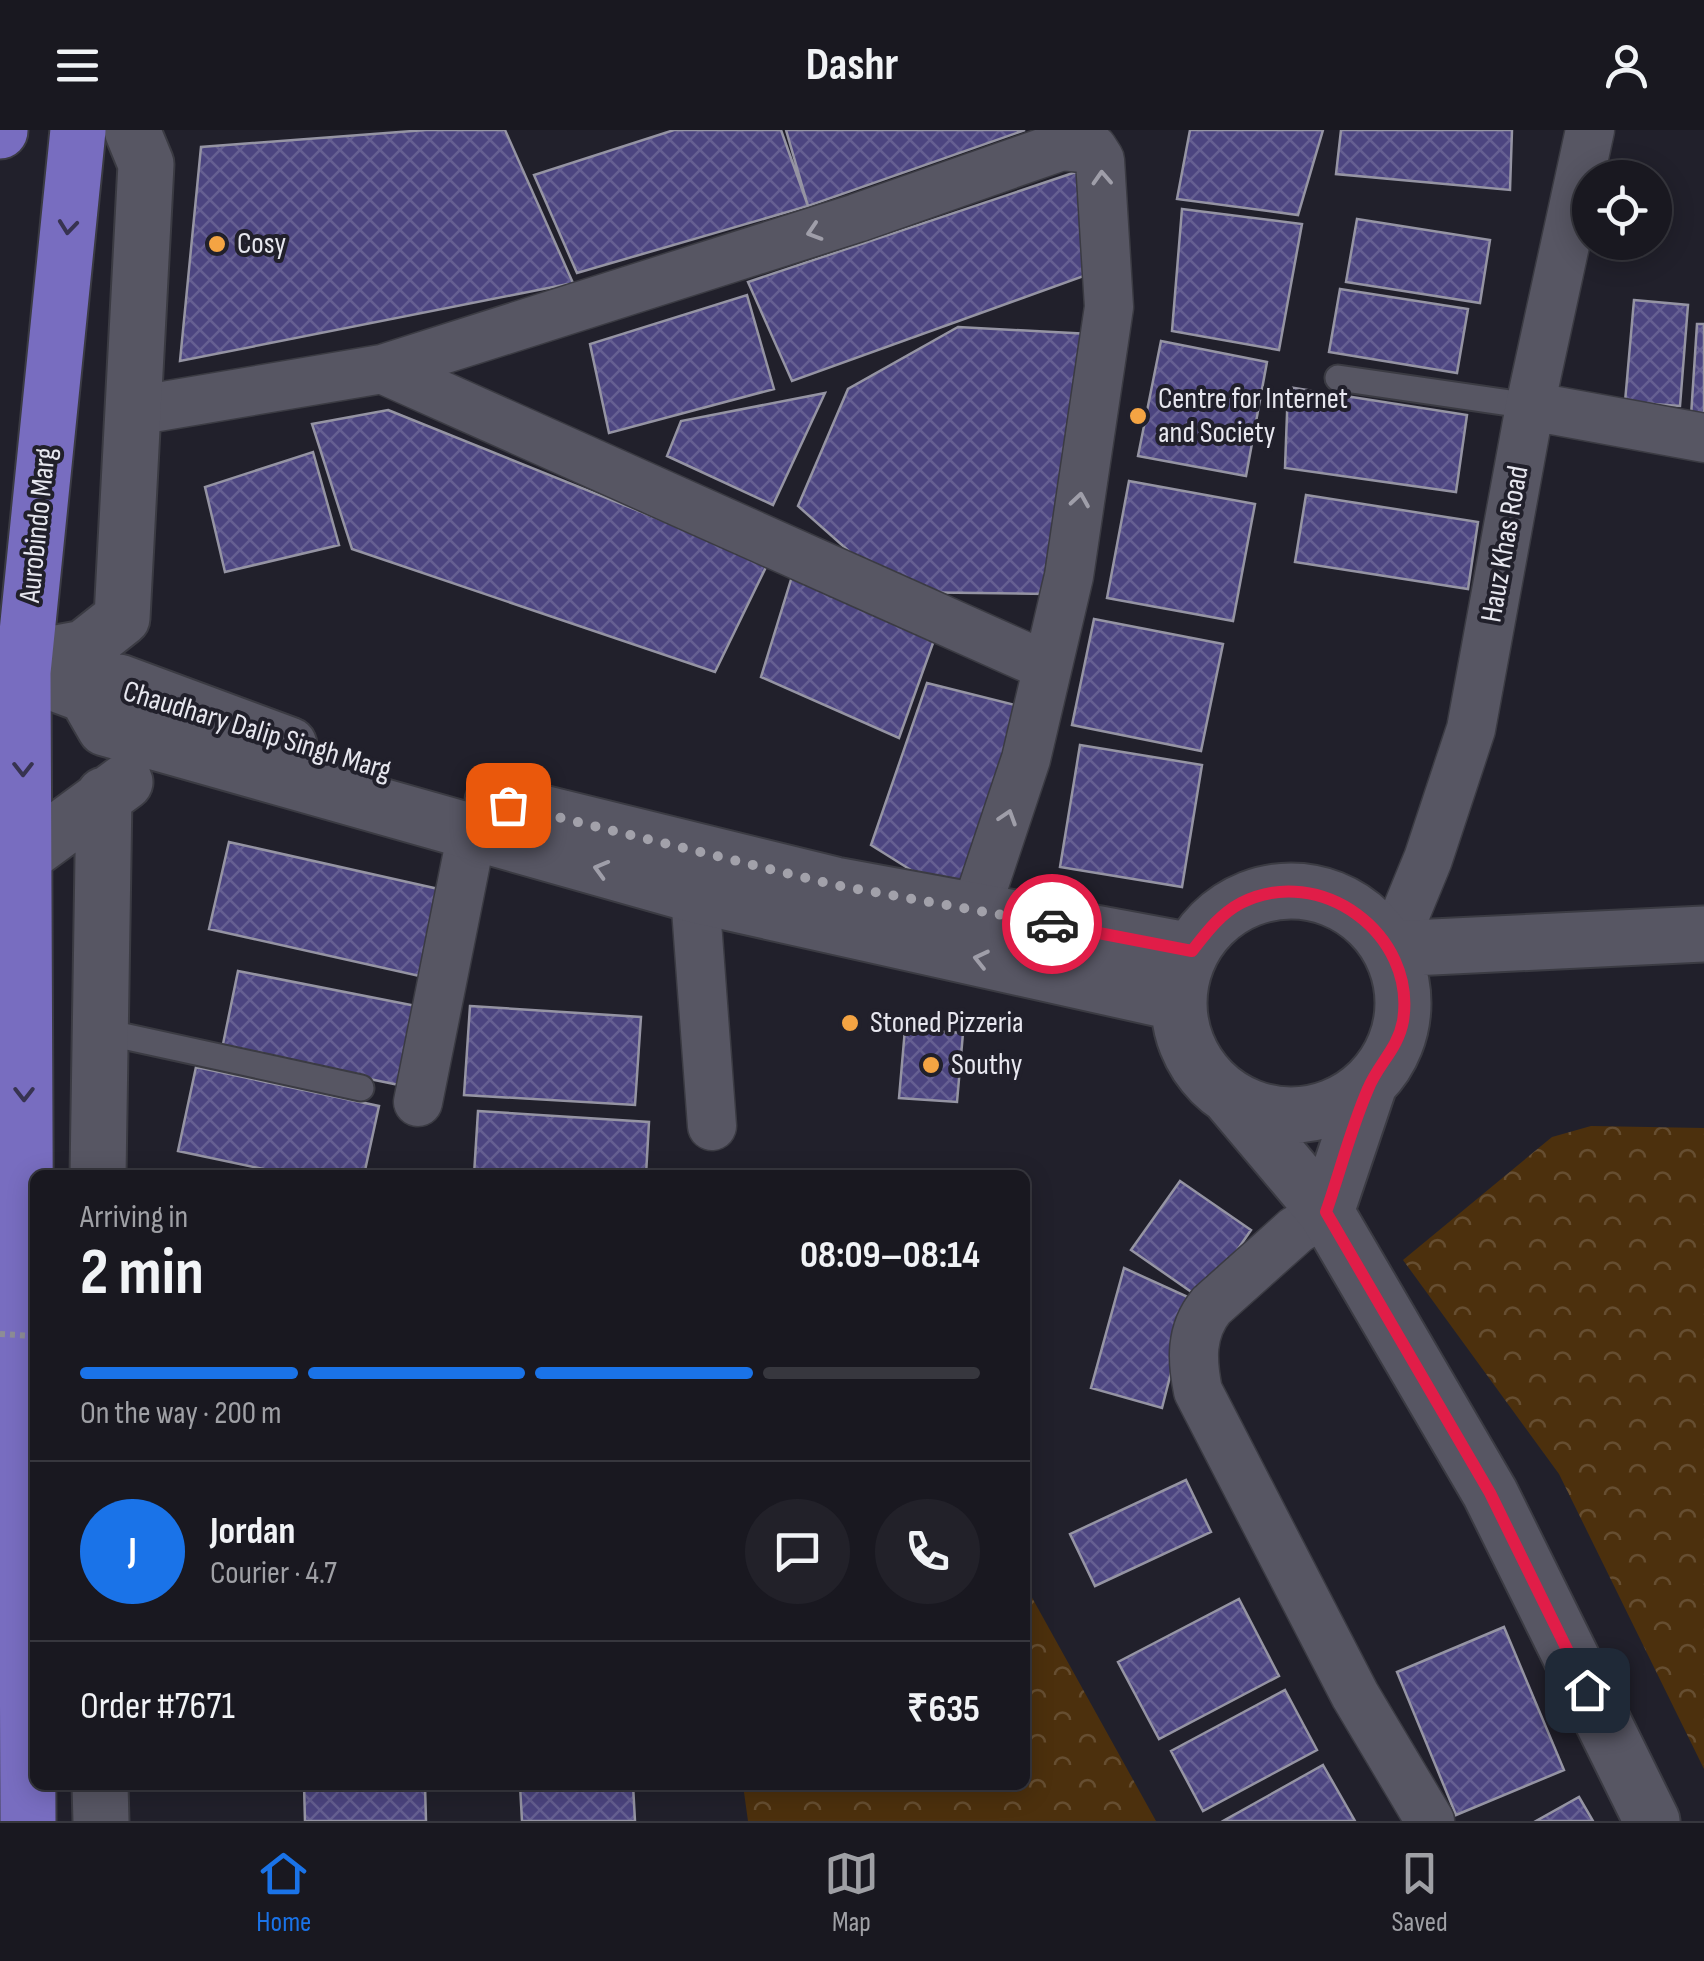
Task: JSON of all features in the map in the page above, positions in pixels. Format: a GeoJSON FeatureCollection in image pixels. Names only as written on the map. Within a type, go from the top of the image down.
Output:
{"type":"FeatureCollection","features":[{"type":"Feature","properties":{"kind":"highway","name":"Aurobindo Marg"},"geometry":{"type":"LineString","coordinates":[[28,1821],[23,857],[16,665],[78,130]]}},
{"type":"Feature","properties":{"kind":"street"},"geometry":{"type":"LineString","coordinates":[[16,665],[84,648],[122,618],[146,164],[132,130]]}},
{"type":"Feature","properties":{"kind":"street","name":"Hauz Khas Road"},"geometry":{"type":"LineString","coordinates":[[1390,950],[1428,858],[1471,729],[1530,406],[1590,130]]}},
{"type":"Feature","properties":{"kind":"street"},"geometry":{"type":"LineString","coordinates":[[134,411],[382,369],[857,218],[1062,146],[1093,149],[1100,160],[1109,307],[1069,576],[1026,759],[976,909]]}},
{"type":"Feature","properties":{"kind":"street"},"geometry":{"type":"LineString","coordinates":[[382,369],[1046,666]]}},
{"type":"Feature","properties":{"kind":"street"},"geometry":{"type":"LineString","coordinates":[[1530,406],[1704,438]]}},
{"type":"Feature","properties":{"kind":"street"},"geometry":{"type":"LineString","coordinates":[[16,665],[86,695],[105,728],[695,895],[813,901],[1178,1003]]}},
{"type":"Feature","properties":{"kind":"street","name":"Chaudhary Dalip Singh Marg"},"geometry":{"type":"LineString","coordinates":[[86,695],[119,682],[272,740],[692,852],[813,901],[976,909],[1192,951]]}},
{"type":"Feature","properties":{"kind":"street"},"geometry":{"type":"LineString","coordinates":[[23,857],[104,795],[132,778],[192,753]]}},
{"type":"Feature","properties":{"kind":"street"},"geometry":{"type":"LineString","coordinates":[[98,1170],[104,795]]}},
{"type":"Feature","properties":{"kind":"street"},"geometry":{"type":"LineString","coordinates":[[418,1102],[472,832]]}},
{"type":"Feature","properties":{"kind":"street"},"geometry":{"type":"LineString","coordinates":[[1232,1099],[1266,1113],[1302,1116],[1338,1106],[1369,1085],[1392,1056],[1403,1021],[1402,984],[1390,950],[1370,922],[1341,903],[1308,892],[1274,893],[1241,903],[1213,923],[1192,951],[1178,1003],[1184,1041],[1203,1074],[1232,1099],[1326,1212],[1490,1493],[1652,1821]]}},
{"type":"Feature","properties":{"kind":"street"},"geometry":{"type":"LineString","coordinates":[[695,895],[712,1126]]}},
{"type":"Feature","properties":{"kind":"street"},"geometry":{"type":"LineString","coordinates":[[1390,950],[1704,934]]}},
{"type":"Feature","properties":{"kind":"street"},"geometry":{"type":"LineString","coordinates":[[1369,1085],[1326,1212],[1296,1230],[1211,1306],[1202,1317],[1192,1362],[1198,1391],[1259,1510],[1355,1695],[1430,1821]]}},
{"type":"Feature","properties":{"kind":"street"},"geometry":{"type":"LineString","coordinates":[[100,1790],[101,1821]]}},
{"type":"Feature","properties":{"kind":"lane"},"geometry":{"type":"LineString","coordinates":[[1338,378],[1530,406]]}},
{"type":"Feature","properties":{"kind":"lane"},"geometry":{"type":"LineString","coordinates":[[100,1032],[361,1088]]}},
{"type":"Feature","properties":{"kind":"path"},"geometry":{"type":"LineString","coordinates":[[0,1334],[30,1336]]}},
{"type":"Feature","properties":{"kind":"green space"},"geometry":{"type":"Polygon","coordinates":[[[1591,1126],[1704,1128],[1704,1769],[1559,1474],[1403,1260],[1552,1137],[1591,1126]]]}},
{"type":"Feature","properties":{"kind":"green space"},"geometry":{"type":"Polygon","coordinates":[[[1030,1594],[1156,1821],[748,1821],[744,1790],[1030,1790],[1030,1594]]]}},
{"type":"Feature","properties":{"kind":"building"},"geometry":{"type":"Polygon","coordinates":[[[426,130],[505,130],[573,283],[180,361],[201,147],[426,130]]]}},
{"type":"Feature","properties":{"kind":"building"},"geometry":{"type":"Polygon","coordinates":[[[674,130],[781,130],[808,206],[577,273],[534,175],[674,130]]]}},
{"type":"Feature","properties":{"kind":"building"},"geometry":{"type":"Polygon","coordinates":[[[786,130],[1025,130],[808,206],[786,130]]]}},
{"type":"Feature","properties":{"kind":"building"},"geometry":{"type":"Polygon","coordinates":[[[1190,130],[1323,130],[1298,215],[1177,199],[1190,130]]]}},
{"type":"Feature","properties":{"kind":"building"},"geometry":{"type":"Polygon","coordinates":[[[1341,130],[1512,130],[1510,190],[1336,174],[1341,130]]]}},
{"type":"Feature","properties":{"kind":"building"},"geometry":{"type":"Polygon","coordinates":[[[1079,171],[1095,272],[792,381],[748,282],[1079,171]]]}},
{"type":"Feature","properties":{"kind":"building"},"geometry":{"type":"Polygon","coordinates":[[[1182,209],[1302,224],[1279,350],[1172,331],[1182,209]]]}},
{"type":"Feature","properties":{"kind":"building"},"geometry":{"type":"Polygon","coordinates":[[[1357,219],[1490,240],[1480,303],[1346,282],[1357,219]]]}},
{"type":"Feature","properties":{"kind":"building"},"geometry":{"type":"Polygon","coordinates":[[[1340,289],[1468,309],[1457,373],[1329,352],[1340,289]]]}},
{"type":"Feature","properties":{"kind":"building"},"geometry":{"type":"Polygon","coordinates":[[[747,295],[774,389],[609,433],[590,344],[747,295]]]}},
{"type":"Feature","properties":{"kind":"building"},"geometry":{"type":"Polygon","coordinates":[[[1634,300],[1688,305],[1680,406],[1625,402],[1634,300]]]}},
{"type":"Feature","properties":{"kind":"building"},"geometry":{"type":"Polygon","coordinates":[[[1697,324],[1704,324],[1704,417],[1691,416],[1697,324]]]}},
{"type":"Feature","properties":{"kind":"building"},"geometry":{"type":"Polygon","coordinates":[[[958,327],[1090,334],[1048,594],[895,592],[798,506],[848,389],[958,327]]]}},
{"type":"Feature","properties":{"kind":"building"},"geometry":{"type":"Polygon","coordinates":[[[1161,341],[1267,362],[1246,476],[1138,456],[1161,341]]]}},
{"type":"Feature","properties":{"kind":"building"},"geometry":{"type":"Polygon","coordinates":[[[1288,387],[1467,415],[1456,492],[1285,468],[1288,387]]]}},
{"type":"Feature","properties":{"kind":"building"},"geometry":{"type":"Polygon","coordinates":[[[825,393],[773,505],[667,456],[681,421],[825,393]]]}},
{"type":"Feature","properties":{"kind":"building"},"geometry":{"type":"Polygon","coordinates":[[[388,410],[768,563],[715,672],[352,549],[312,424],[388,410]]]}},
{"type":"Feature","properties":{"kind":"building"},"geometry":{"type":"Polygon","coordinates":[[[313,452],[339,545],[225,572],[205,487],[313,452]]]}},
{"type":"Feature","properties":{"kind":"building"},"geometry":{"type":"Polygon","coordinates":[[[1129,481],[1255,504],[1233,621],[1107,598],[1129,481]]]}},
{"type":"Feature","properties":{"kind":"building"},"geometry":{"type":"Polygon","coordinates":[[[1306,495],[1478,522],[1468,589],[1295,562],[1306,495]]]}},
{"type":"Feature","properties":{"kind":"building"},"geometry":{"type":"Polygon","coordinates":[[[794,570],[937,632],[899,738],[761,677],[794,570]]]}},
{"type":"Feature","properties":{"kind":"building"},"geometry":{"type":"Polygon","coordinates":[[[1094,619],[1223,644],[1201,751],[1072,725],[1094,619]]]}},
{"type":"Feature","properties":{"kind":"building"},"geometry":{"type":"Polygon","coordinates":[[[927,683],[1035,710],[954,897],[871,845],[927,683]]]}},
{"type":"Feature","properties":{"kind":"building"},"geometry":{"type":"Polygon","coordinates":[[[1080,745],[1202,765],[1182,887],[1060,867],[1080,745]]]}},
{"type":"Feature","properties":{"kind":"building"},"geometry":{"type":"Polygon","coordinates":[[[229,842],[443,890],[424,977],[209,929],[229,842]]]}},
{"type":"Feature","properties":{"kind":"building"},"geometry":{"type":"Polygon","coordinates":[[[238,971],[416,1006],[399,1085],[222,1049],[238,971]]]}},
{"type":"Feature","properties":{"kind":"building"},"geometry":{"type":"Polygon","coordinates":[[[470,1006],[641,1017],[635,1105],[464,1095],[470,1006]]]}},
{"type":"Feature","properties":{"kind":"building","name":"Southy"},"geometry":{"type":"Polygon","coordinates":[[[905,1029],[963,1033],[957,1102],[899,1098],[905,1029]]]}},
{"type":"Feature","properties":{"kind":"building"},"geometry":{"type":"Polygon","coordinates":[[[196,1067],[379,1106],[365,1170],[268,1170],[178,1151],[196,1067]]]}},
{"type":"Feature","properties":{"kind":"building"},"geometry":{"type":"Polygon","coordinates":[[[478,1111],[649,1122],[646,1170],[474,1170],[478,1111]]]}},
{"type":"Feature","properties":{"kind":"building"},"geometry":{"type":"Polygon","coordinates":[[[1180,1181],[1251,1230],[1203,1300],[1131,1250],[1180,1181]]]}},
{"type":"Feature","properties":{"kind":"building"},"geometry":{"type":"Polygon","coordinates":[[[1124,1268],[1190,1298],[1162,1408],[1091,1388],[1124,1268]]]}},
{"type":"Feature","properties":{"kind":"building"},"geometry":{"type":"Polygon","coordinates":[[[1186,1480],[1211,1532],[1095,1586],[1070,1534],[1186,1480]]]}},
{"type":"Feature","properties":{"kind":"building"},"geometry":{"type":"Polygon","coordinates":[[[1239,1599],[1279,1676],[1159,1739],[1118,1662],[1239,1599]]]}},
{"type":"Feature","properties":{"kind":"building"},"geometry":{"type":"Polygon","coordinates":[[[1504,1627],[1564,1770],[1456,1815],[1397,1672],[1504,1627]]]}},
{"type":"Feature","properties":{"kind":"building"},"geometry":{"type":"Polygon","coordinates":[[[1285,1690],[1317,1750],[1203,1811],[1171,1751],[1285,1690]]]}},
{"type":"Feature","properties":{"kind":"building"},"geometry":{"type":"Polygon","coordinates":[[[1323,1765],[1355,1821],[1223,1821],[1323,1765]]]}},
{"type":"Feature","properties":{"kind":"building"},"geometry":{"type":"Polygon","coordinates":[[[304,1790],[425,1790],[426,1821],[305,1821],[304,1790]]]}},
{"type":"Feature","properties":{"kind":"building"},"geometry":{"type":"Polygon","coordinates":[[[520,1790],[633,1790],[635,1821],[522,1821],[520,1790]]]}},
{"type":"Feature","properties":{"kind":"building"},"geometry":{"type":"Polygon","coordinates":[[[1579,1797],[1593,1821],[1536,1821],[1579,1797]]]}},
{"type":"Feature","properties":{"kind":"way so far"},"geometry":{"type":"LineString","coordinates":[[508,805],[835,885],[1052,924]]}},
{"type":"Feature","properties":{"kind":"place","name":"Cosy"},"geometry":{"type":"Point","coordinates":[217,244]}},
{"type":"Feature","properties":{"kind":"place","name":"Centre for Internet and Society"},"geometry":{"type":"Point","coordinates":[1138,416]}},
{"type":"Feature","properties":{"kind":"place","name":"Stoned Pizzeria"},"geometry":{"type":"Point","coordinates":[850,1023]}},
{"type":"Feature","properties":{"kind":"place","name":"Southy"},"geometry":{"type":"Point","coordinates":[931,1065]}},
{"type":"Feature","properties":{"kind":"route"},"geometry":{"type":"LineString","coordinates":[[1052,924],[1192,951],[1213,923],[1241,903],[1274,893],[1308,892],[1341,903],[1370,922],[1390,950],[1402,984],[1403,1021],[1392,1056],[1369,1085],[1326,1212],[1490,1493],[1587,1690]]}}]}
